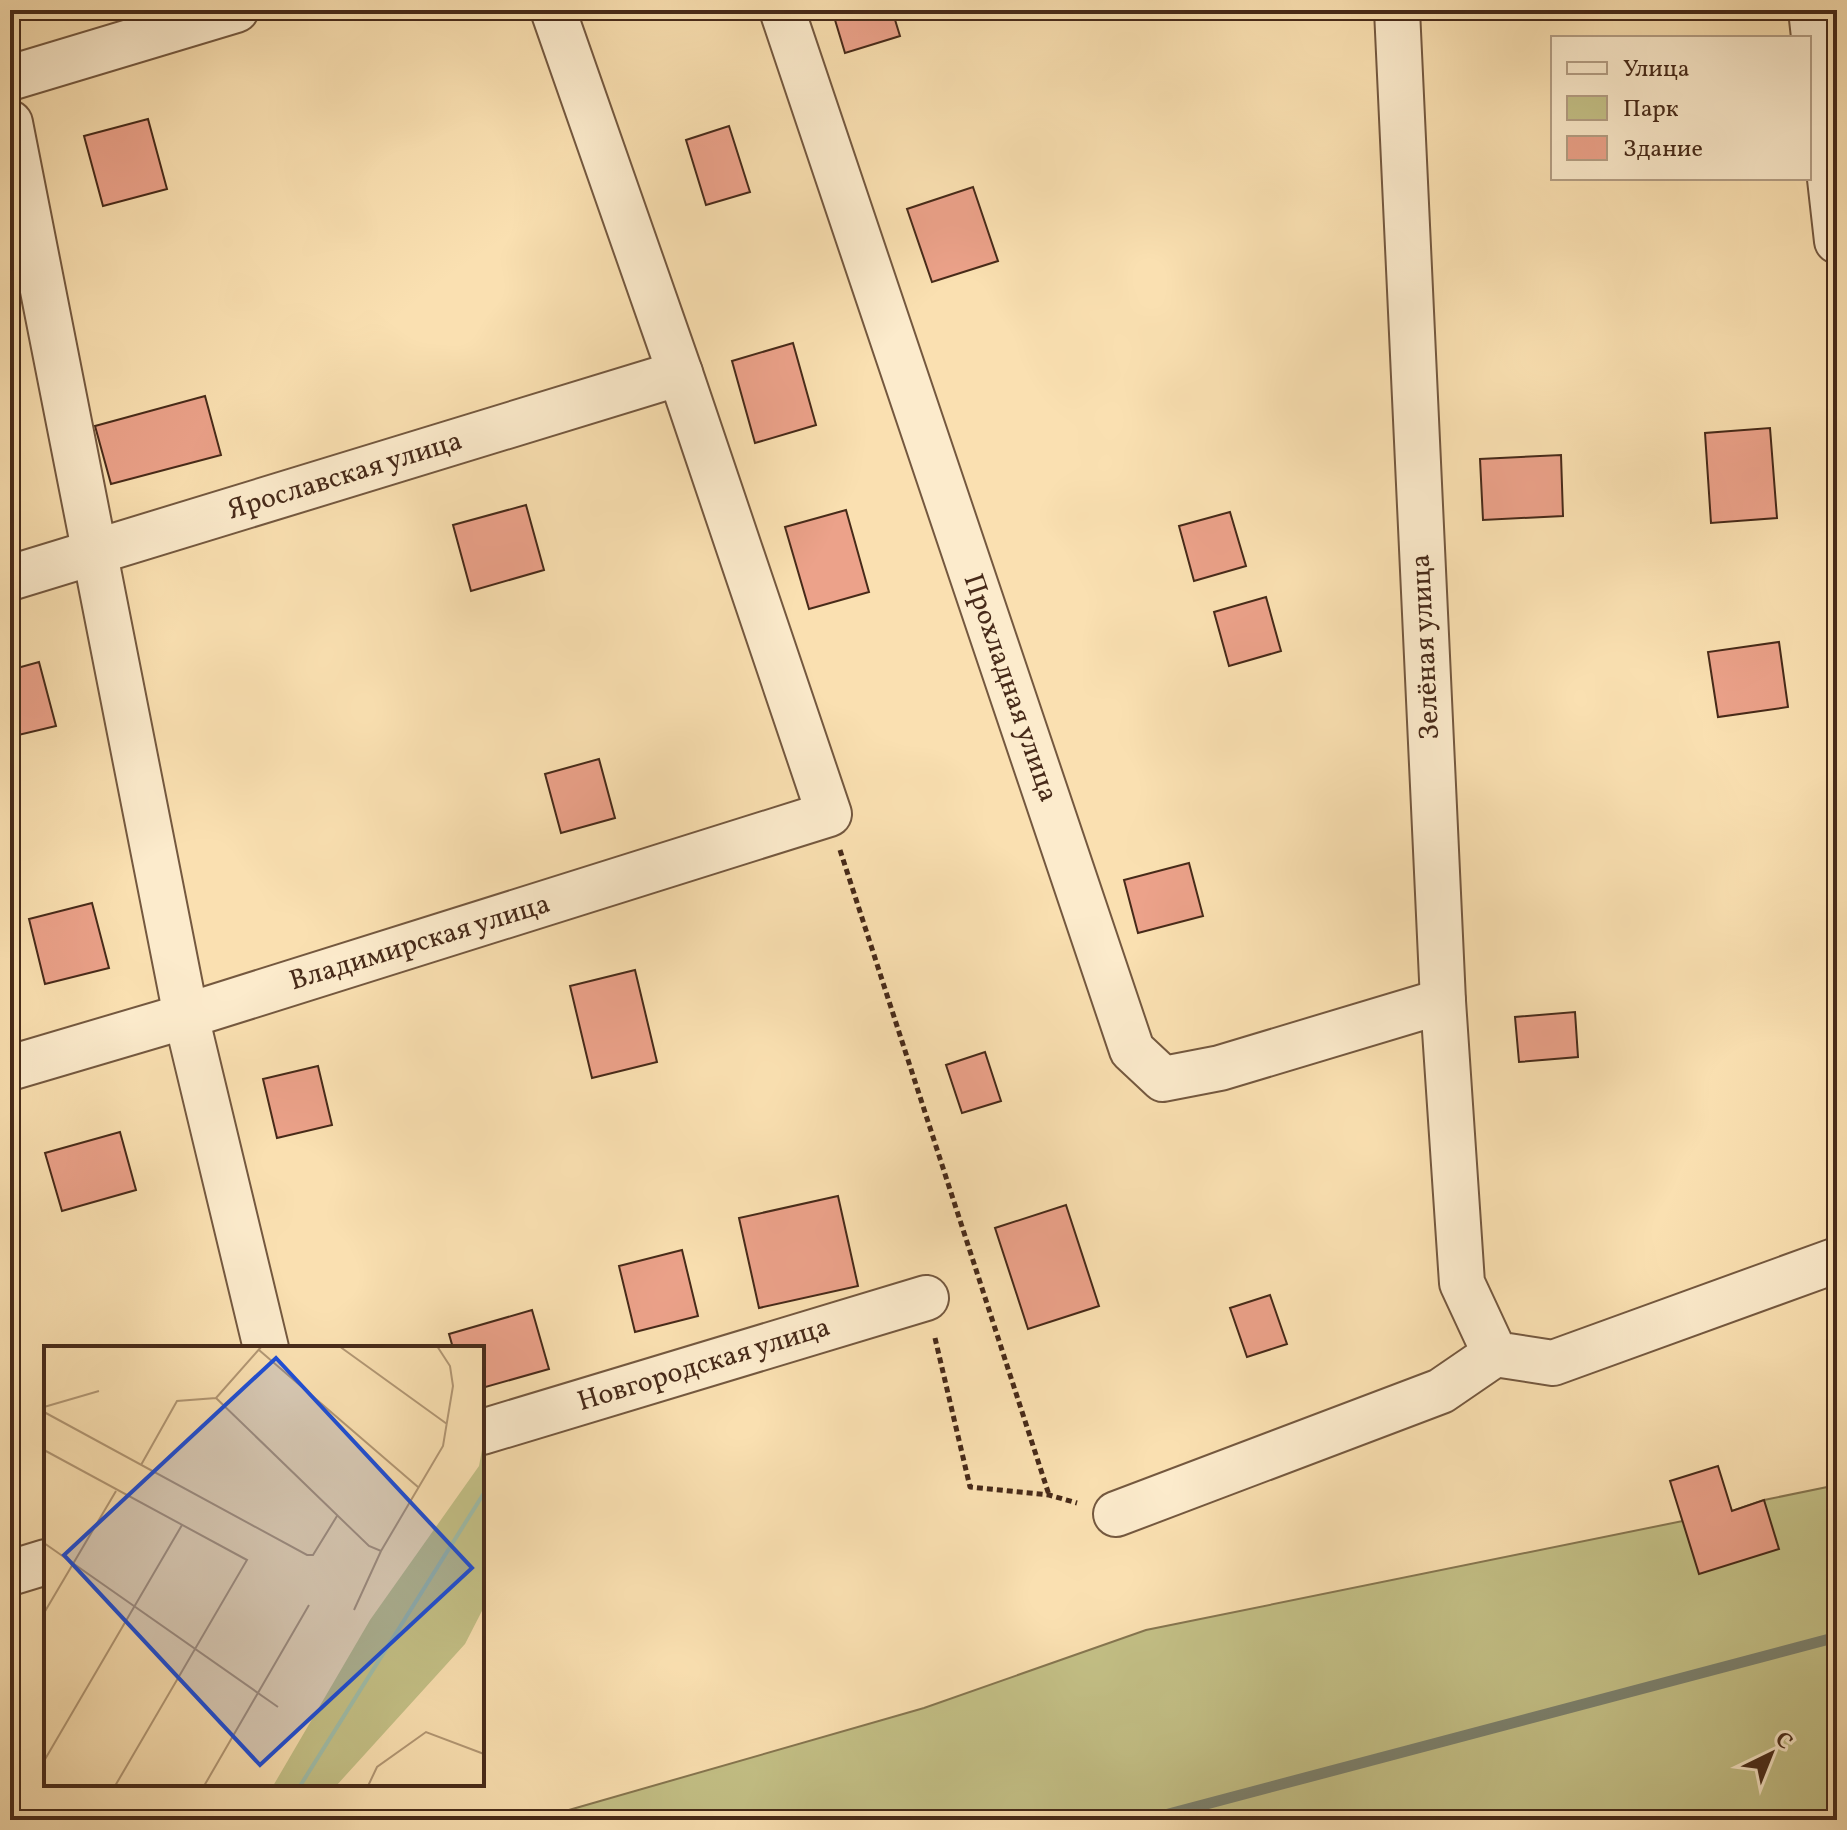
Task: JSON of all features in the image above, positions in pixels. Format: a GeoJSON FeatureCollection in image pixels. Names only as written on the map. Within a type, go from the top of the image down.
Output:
{"type":"FeatureCollection","features":[{"type":"Feature","properties":{"kind":"street"},"geometry":{"type":"LineString","coordinates":[[10,78],[236,10]]}},
{"type":"Feature","properties":{"kind":"street"},"geometry":{"type":"LineString","coordinates":[[553,10],[829,814]]}},
{"type":"Feature","properties":{"kind":"street","name":"Прохладная улица"},"geometry":{"type":"LineString","coordinates":[[782,10],[1132,1050],[1163,1079],[1220,1068],[1443,1001]]}},
{"type":"Feature","properties":{"kind":"street","name":"Зелёная улица"},"geometry":{"type":"LineString","coordinates":[[1397,10],[1443,1001],[1462,1283],[1495,1354]]}},
{"type":"Feature","properties":{"kind":"street"},"geometry":{"type":"LineString","coordinates":[[1811,10],[1837,241]]}},
{"type":"Feature","properties":{"kind":"street"},"geometry":{"type":"LineString","coordinates":[[10,123],[186,1016],[266,1346]]}},
{"type":"Feature","properties":{"kind":"street","name":"Ярославская улица"},"geometry":{"type":"LineString","coordinates":[[10,578],[680,373]]}},
{"type":"Feature","properties":{"kind":"street","name":"Владимирская улица"},"geometry":{"type":"LineString","coordinates":[[10,1068],[186,1016],[829,814]]}},
{"type":"Feature","properties":{"kind":"street"},"geometry":{"type":"LineString","coordinates":[[1116,1514],[1441,1391],[1495,1354],[1553,1363],[1837,1260]]}},
{"type":"Feature","properties":{"kind":"street","name":"Новгородская улица"},"geometry":{"type":"LineString","coordinates":[[484,1431],[926,1298]]}},
{"type":"Feature","properties":{"kind":"street"},"geometry":{"type":"LineString","coordinates":[[10,1573],[44,1563]]}},
{"type":"Feature","properties":{"kind":"path"},"geometry":{"type":"LineString","coordinates":[[829,814],[1049,1495]]}},
{"type":"Feature","properties":{"kind":"path"},"geometry":{"type":"LineString","coordinates":[[926,1298],[970,1487],[1049,1495],[1116,1514]]}},
{"type":"Feature","properties":{"kind":"green space"},"geometry":{"type":"Polygon","coordinates":[[[1837,1485],[1837,1820],[534,1820],[924,1708],[1146,1630],[1732,1511],[1764,1500],[1837,1485]]]}},
{"type":"Feature","properties":{"kind":"building"},"geometry":{"type":"Polygon","coordinates":[[[832,10],[892,10],[900,36],[845,53],[832,10]]]}},
{"type":"Feature","properties":{"kind":"building"},"geometry":{"type":"Polygon","coordinates":[[[148,119],[167,189],[103,206],[84,136],[148,119]]]}},
{"type":"Feature","properties":{"kind":"building"},"geometry":{"type":"Polygon","coordinates":[[[729,126],[750,192],[706,205],[686,140],[729,126]]]}},
{"type":"Feature","properties":{"kind":"building"},"geometry":{"type":"Polygon","coordinates":[[[973,187],[998,261],[932,282],[907,209],[973,187]]]}},
{"type":"Feature","properties":{"kind":"building"},"geometry":{"type":"Polygon","coordinates":[[[793,343],[816,425],[755,443],[732,361],[793,343]]]}},
{"type":"Feature","properties":{"kind":"building"},"geometry":{"type":"Polygon","coordinates":[[[205,396],[221,455],[111,484],[95,426],[205,396]]]}},
{"type":"Feature","properties":{"kind":"building"},"geometry":{"type":"Polygon","coordinates":[[[1770,428],[1777,518],[1711,523],[1705,433],[1770,428]]]}},
{"type":"Feature","properties":{"kind":"building"},"geometry":{"type":"Polygon","coordinates":[[[1561,455],[1563,516],[1483,520],[1480,459],[1561,455]]]}},
{"type":"Feature","properties":{"kind":"building"},"geometry":{"type":"Polygon","coordinates":[[[526,505],[544,570],[471,591],[453,525],[526,505]]]}},
{"type":"Feature","properties":{"kind":"building"},"geometry":{"type":"Polygon","coordinates":[[[846,510],[869,592],[809,609],[785,527],[846,510]]]}},
{"type":"Feature","properties":{"kind":"building"},"geometry":{"type":"Polygon","coordinates":[[[1230,512],[1246,566],[1194,581],[1179,526],[1230,512]]]}},
{"type":"Feature","properties":{"kind":"building"},"geometry":{"type":"Polygon","coordinates":[[[1266,597],[1281,651],[1229,666],[1214,612],[1266,597]]]}},
{"type":"Feature","properties":{"kind":"building"},"geometry":{"type":"Polygon","coordinates":[[[1779,642],[1788,707],[1718,717],[1708,652],[1779,642]]]}},
{"type":"Feature","properties":{"kind":"building"},"geometry":{"type":"Polygon","coordinates":[[[39,662],[56,726],[10,737],[10,670],[39,662]]]}},
{"type":"Feature","properties":{"kind":"building"},"geometry":{"type":"Polygon","coordinates":[[[599,759],[615,818],[561,833],[545,774],[599,759]]]}},
{"type":"Feature","properties":{"kind":"building"},"geometry":{"type":"Polygon","coordinates":[[[1189,863],[1203,916],[1138,933],[1124,880],[1189,863]]]}},
{"type":"Feature","properties":{"kind":"building"},"geometry":{"type":"Polygon","coordinates":[[[92,903],[109,968],[45,984],[29,919],[92,903]]]}},
{"type":"Feature","properties":{"kind":"building"},"geometry":{"type":"Polygon","coordinates":[[[635,970],[657,1062],[592,1078],[570,986],[635,970]]]}},
{"type":"Feature","properties":{"kind":"building"},"geometry":{"type":"Polygon","coordinates":[[[1575,1012],[1578,1057],[1519,1062],[1515,1017],[1575,1012]]]}},
{"type":"Feature","properties":{"kind":"building"},"geometry":{"type":"Polygon","coordinates":[[[985,1052],[1001,1101],[962,1113],[946,1065],[985,1052]]]}},
{"type":"Feature","properties":{"kind":"building"},"geometry":{"type":"Polygon","coordinates":[[[318,1066],[332,1125],[277,1138],[263,1079],[318,1066]]]}},
{"type":"Feature","properties":{"kind":"building"},"geometry":{"type":"Polygon","coordinates":[[[120,1132],[136,1190],[62,1211],[45,1153],[120,1132]]]}},
{"type":"Feature","properties":{"kind":"building"},"geometry":{"type":"Polygon","coordinates":[[[838,1196],[858,1286],[759,1308],[739,1218],[838,1196]]]}},
{"type":"Feature","properties":{"kind":"building"},"geometry":{"type":"Polygon","coordinates":[[[1066,1205],[1099,1306],[1028,1329],[995,1228],[1066,1205]]]}},
{"type":"Feature","properties":{"kind":"building"},"geometry":{"type":"Polygon","coordinates":[[[682,1250],[698,1316],[635,1332],[619,1266],[682,1250]]]}},
{"type":"Feature","properties":{"kind":"building"},"geometry":{"type":"Polygon","coordinates":[[[1270,1295],[1287,1344],[1247,1357],[1230,1308],[1270,1295]]]}},
{"type":"Feature","properties":{"kind":"building"},"geometry":{"type":"Polygon","coordinates":[[[532,1310],[549,1369],[484,1387],[484,1346],[452,1346],[449,1334],[532,1310]]]}},
{"type":"Feature","properties":{"kind":"building"},"geometry":{"type":"Polygon","coordinates":[[[1718,1466],[1732,1511],[1764,1500],[1779,1549],[1699,1574],[1670,1481],[1718,1466]]]}},
{"type":"Feature","properties":{"kind":"waterway"},"geometry":{"type":"LineString","coordinates":[[1146,1820],[1837,1637]]}}]}
